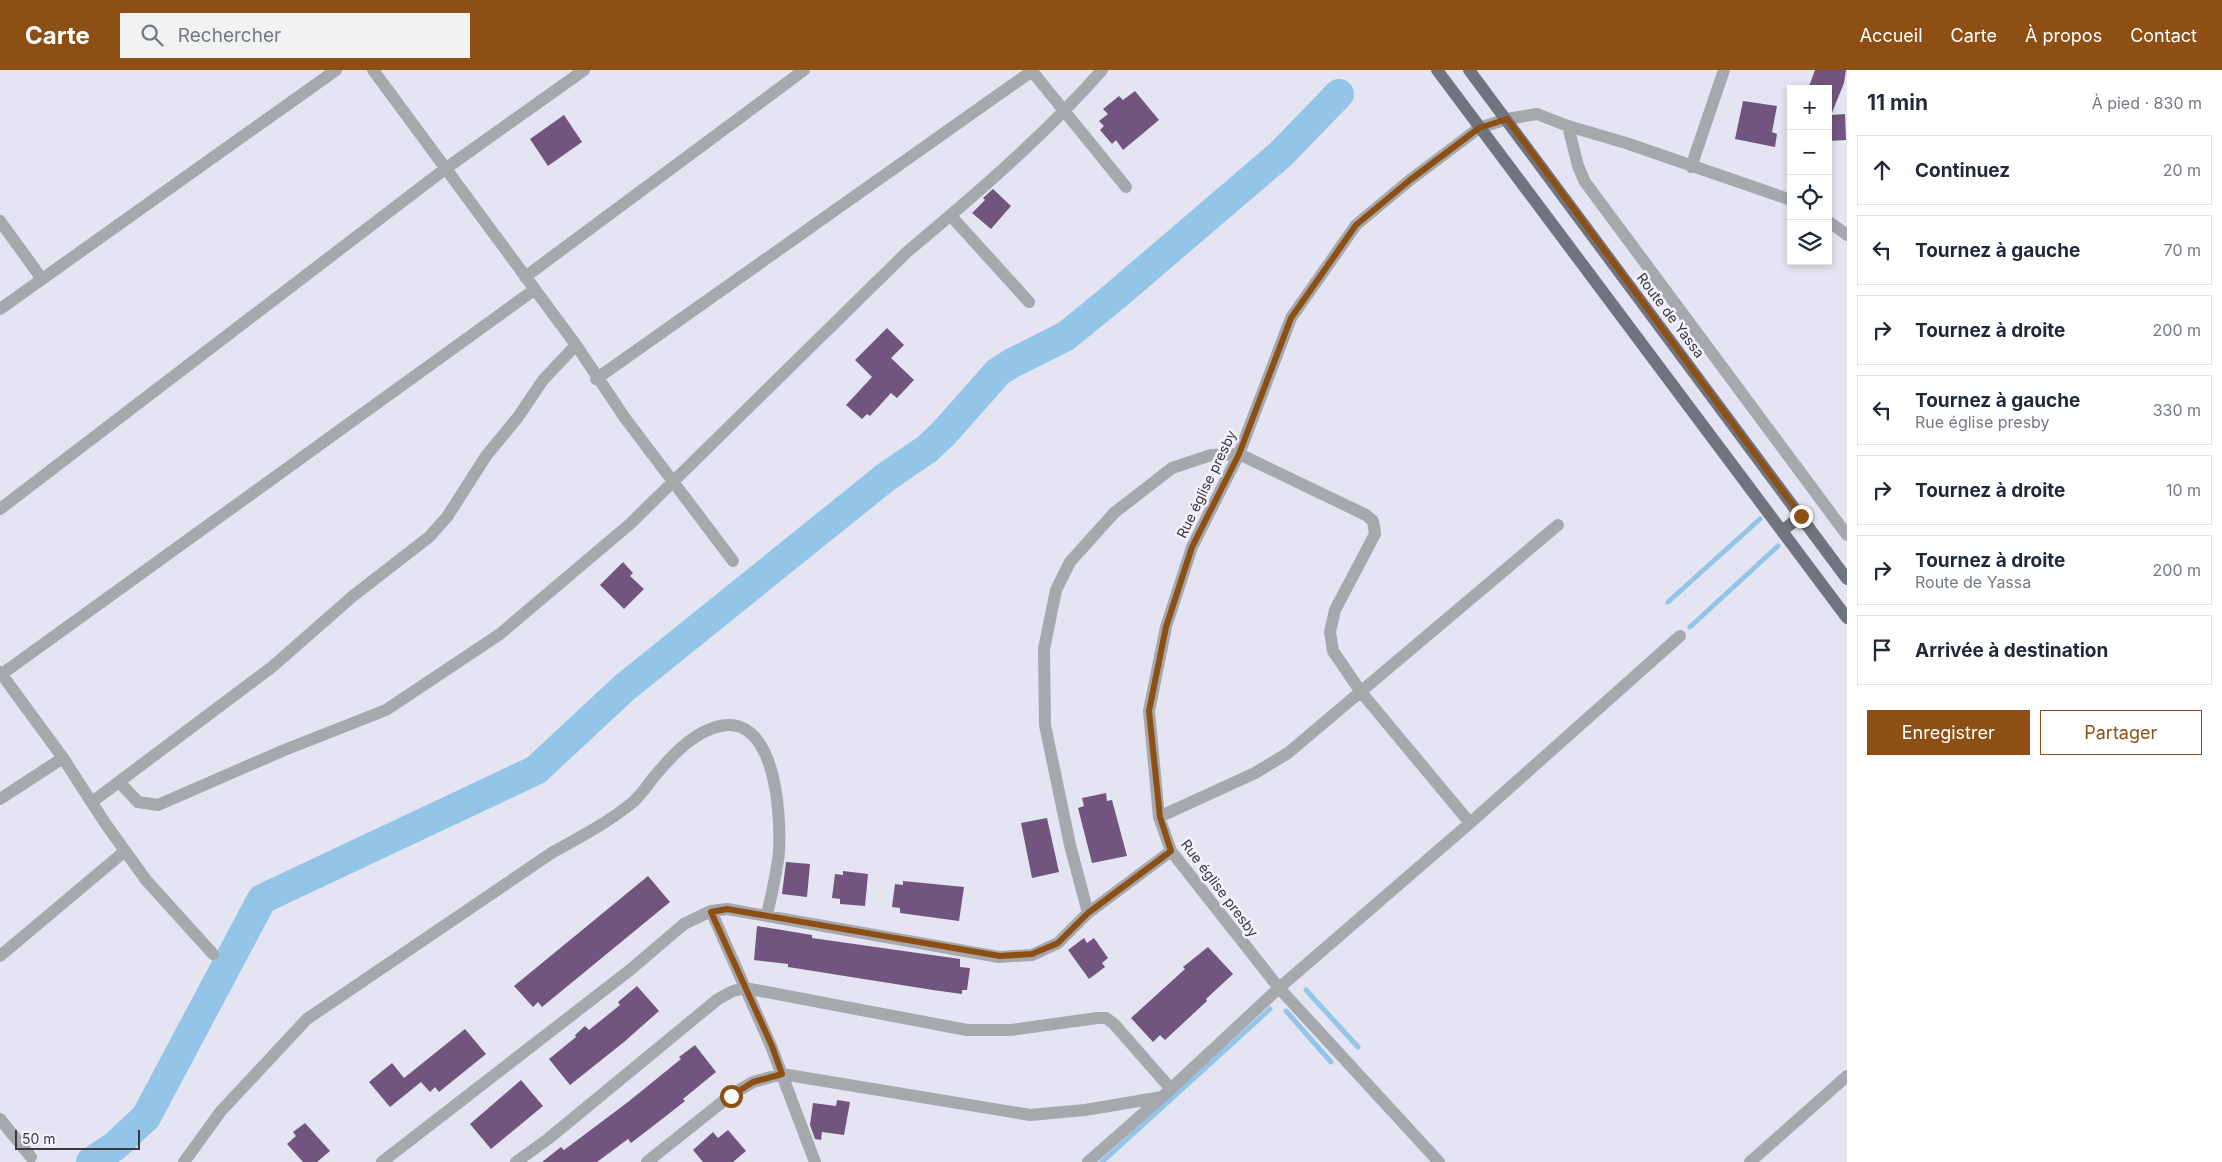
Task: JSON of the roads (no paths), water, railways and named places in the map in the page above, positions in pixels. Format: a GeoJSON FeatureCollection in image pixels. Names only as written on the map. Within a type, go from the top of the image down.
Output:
{"type":"FeatureCollection","features":[{"type":"Feature","properties":{"kind":"main road"},"geometry":{"type":"LineString","coordinates":[[1437,70],[1847,618]]}},
{"type":"Feature","properties":{"kind":"main road","name":"Route de Yassa"},"geometry":{"type":"LineString","coordinates":[[1469,70],[1847,579]]}},
{"type":"Feature","properties":{"kind":"main road"},"geometry":{"type":"LineString","coordinates":[[1782,531],[1801,516]]}},
{"type":"Feature","properties":{"kind":"street"},"geometry":{"type":"LineString","coordinates":[[0,309],[336,70]]}},
{"type":"Feature","properties":{"kind":"street"},"geometry":{"type":"LineString","coordinates":[[373,70],[576,345],[596,379],[733,561]]}},
{"type":"Feature","properties":{"kind":"street"},"geometry":{"type":"LineString","coordinates":[[0,509],[445,169],[584,70]]}},
{"type":"Feature","properties":{"kind":"street"},"geometry":{"type":"LineString","coordinates":[[525,277],[804,70]]}},
{"type":"Feature","properties":{"kind":"street"},"geometry":{"type":"LineString","coordinates":[[596,379],[1032,70],[1064,113],[1126,187]]}},
{"type":"Feature","properties":{"kind":"street"},"geometry":{"type":"LineString","coordinates":[[119,782],[138,802],[158,805],[282,751],[386,710],[500,634],[630,524],[907,252],[951,216],[1064,113],[1102,70]]}},
{"type":"Feature","properties":{"kind":"street"},"geometry":{"type":"LineString","coordinates":[[1691,166],[1724,70]]}},
{"type":"Feature","properties":{"kind":"street","name":"Rue église presby"},"geometry":{"type":"LineString","coordinates":[[1439,1162],[1278,988],[1171,851],[1160,817],[1149,711],[1166,627],[1192,547],[1239,454],[1291,318],[1356,225],[1410,180],[1479,128],[1507,119],[1537,114],[1787,199]]}},
{"type":"Feature","properties":{"kind":"street"},"geometry":{"type":"LineString","coordinates":[[1568,126],[1578,166],[1585,182],[1847,535]]}},
{"type":"Feature","properties":{"kind":"street"},"geometry":{"type":"LineString","coordinates":[[951,216],[1029,302]]}},
{"type":"Feature","properties":{"kind":"street"},"geometry":{"type":"LineString","coordinates":[[0,221],[42,279]]}},
{"type":"Feature","properties":{"kind":"street"},"geometry":{"type":"LineString","coordinates":[[1832,224],[1847,235]]}},
{"type":"Feature","properties":{"kind":"street"},"geometry":{"type":"LineString","coordinates":[[213,954],[146,880],[63,758],[1,673],[534,290]]}},
{"type":"Feature","properties":{"kind":"street"},"geometry":{"type":"LineString","coordinates":[[92,802],[272,667],[353,596],[429,537],[447,517],[486,456],[518,416],[543,380],[576,345]]}},
{"type":"Feature","properties":{"kind":"street"},"geometry":{"type":"LineString","coordinates":[[1088,913],[1070,845],[1044,725],[1044,649],[1056,590],[1070,562],[1114,513],[1172,468],[1211,455],[1239,454],[1366,515],[1373,521],[1375,534],[1335,610],[1330,632],[1333,651],[1361,692],[1470,824]]}},
{"type":"Feature","properties":{"kind":"street"},"geometry":{"type":"LineString","coordinates":[[1160,817],[1255,774],[1288,753],[1558,525]]}},
{"type":"Feature","properties":{"kind":"street"},"geometry":{"type":"LineString","coordinates":[[1088,1162],[1167,1093],[1278,988],[1470,824],[1680,636]]}},
{"type":"Feature","properties":{"kind":"street"},"geometry":{"type":"LineString","coordinates":[[184,1162],[221,1111],[307,1019],[553,852],[591,831],[634,801],[667,761],[693,738],[713,728],[730,724],[751,731],[765,750],[778,804],[779,854],[767,916]]}},
{"type":"Feature","properties":{"kind":"street"},"geometry":{"type":"LineString","coordinates":[[0,799],[63,758]]}},
{"type":"Feature","properties":{"kind":"street"},"geometry":{"type":"LineString","coordinates":[[0,956],[125,851]]}},
{"type":"Feature","properties":{"kind":"street"},"geometry":{"type":"LineString","coordinates":[[382,1162],[630,970],[684,924],[711,912],[727,909],[1000,956],[1032,954],[1058,943],[1088,913],[1171,851]]}},
{"type":"Feature","properties":{"kind":"street"},"geometry":{"type":"LineString","coordinates":[[711,912],[782,1074],[814,1162]]}},
{"type":"Feature","properties":{"kind":"street"},"geometry":{"type":"LineString","coordinates":[[516,1162],[548,1139],[718,999],[745,988],[967,1030],[1011,1030],[1106,1018],[1114,1024],[1167,1093]]}},
{"type":"Feature","properties":{"kind":"street"},"geometry":{"type":"LineString","coordinates":[[648,1162],[731,1096],[753,1082],[782,1074],[1030,1115],[1085,1110],[1167,1093]]}},
{"type":"Feature","properties":{"kind":"street"},"geometry":{"type":"LineString","coordinates":[[1750,1162],[1847,1076]]}},
{"type":"Feature","properties":{"kind":"street"},"geometry":{"type":"LineString","coordinates":[[0,1119],[31,1157]]}},
{"type":"Feature","properties":{"kind":"waterway"},"geometry":{"type":"LineString","coordinates":[[91,1162],[115,1146],[146,1117],[262,899],[536,770],[624,688],[886,477],[927,449],[944,433],[998,372],[1066,336],[1115,296],[1281,154],[1339,94]]}},
{"type":"Feature","properties":{"kind":"waterway"},"geometry":{"type":"LineString","coordinates":[[1668,602],[1760,519]]}},
{"type":"Feature","properties":{"kind":"waterway"},"geometry":{"type":"LineString","coordinates":[[1690,627],[1778,546]]}},
{"type":"Feature","properties":{"kind":"waterway"},"geometry":{"type":"LineString","coordinates":[[1306,990],[1358,1047]]}},
{"type":"Feature","properties":{"kind":"waterway"},"geometry":{"type":"LineString","coordinates":[[1102,1162],[1270,1009]]}},
{"type":"Feature","properties":{"kind":"waterway"},"geometry":{"type":"LineString","coordinates":[[1286,1011],[1331,1062]]}}]}
